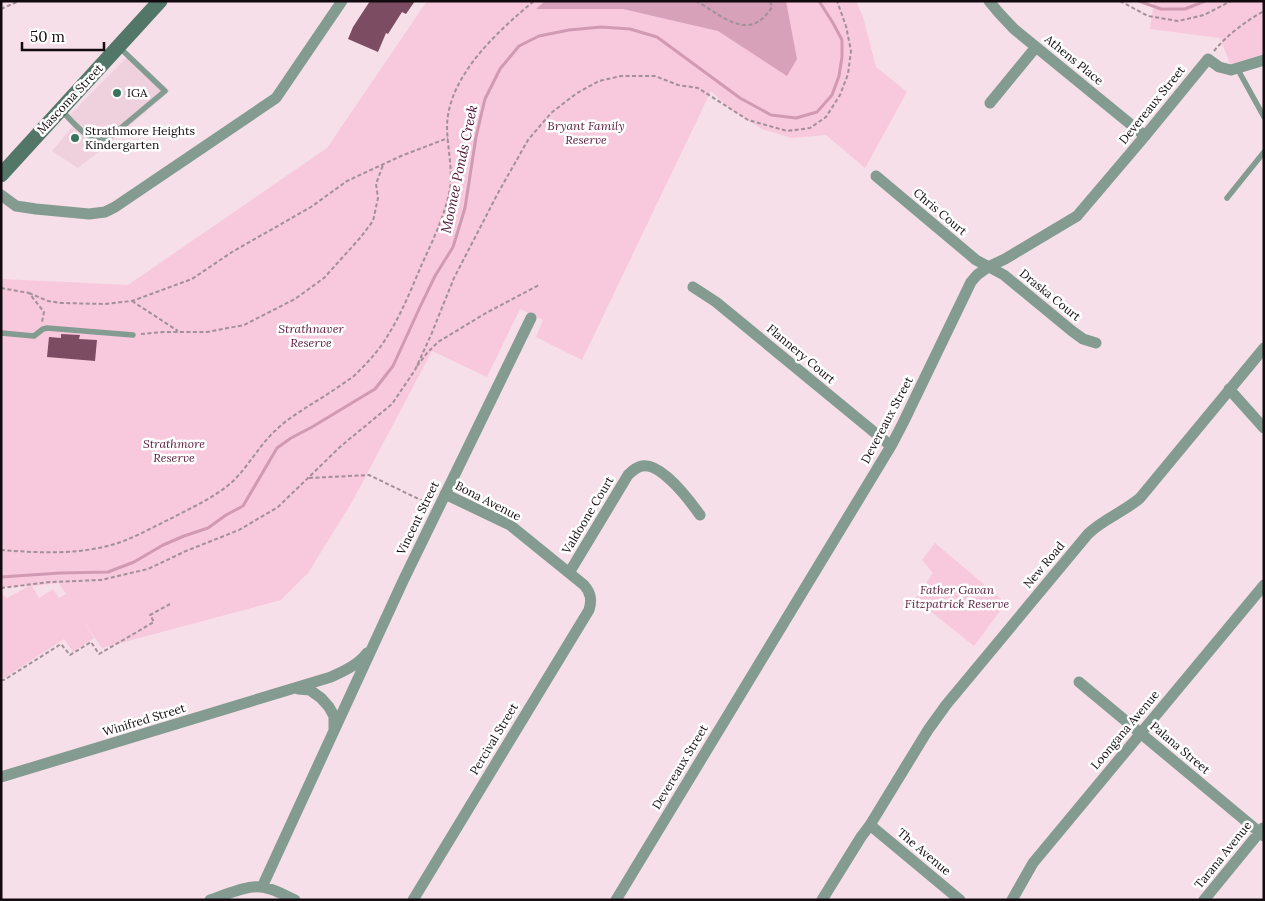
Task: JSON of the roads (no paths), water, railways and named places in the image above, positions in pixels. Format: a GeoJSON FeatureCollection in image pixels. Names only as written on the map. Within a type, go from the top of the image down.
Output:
{"type":"FeatureCollection","features":[{"type":"Feature","properties":{"kind":"main road","name":"Mascoma Street"},"geometry":{"type":"LineString","coordinates":[[1,175],[157,2]]}},
{"type":"Feature","properties":{"kind":"street"},"geometry":{"type":"LineString","coordinates":[[1,195],[16,206],[36,209],[89,214],[105,212],[115,207],[276,98],[342,1]]}},
{"type":"Feature","properties":{"kind":"street","name":"Athens Place"},"geometry":{"type":"LineString","coordinates":[[989,1],[1009,24],[1145,136]]}},
{"type":"Feature","properties":{"kind":"street"},"geometry":{"type":"LineString","coordinates":[[990,102],[1036,47]]}},
{"type":"Feature","properties":{"kind":"street","name":"Devereaux Street"},"geometry":{"type":"LineString","coordinates":[[616,900],[890,446],[971,282],[988,267],[1077,216],[1208,59],[1224,69],[1238,68]]}},
{"type":"Feature","properties":{"kind":"street"},"geometry":{"type":"LineString","coordinates":[[1238,68],[1264,60]]}},
{"type":"Feature","properties":{"kind":"street","name":"Chris Court"},"geometry":{"type":"LineString","coordinates":[[876,176],[976,260],[988,267]]}},
{"type":"Feature","properties":{"kind":"street","name":"Draska Court"},"geometry":{"type":"LineString","coordinates":[[988,267],[1004,275],[1072,331],[1096,343]]}},
{"type":"Feature","properties":{"kind":"street","name":"Flannery Court"},"geometry":{"type":"LineString","coordinates":[[693,287],[716,302],[890,446]]}},
{"type":"Feature","properties":{"kind":"street","name":"Vincent Street"},"geometry":{"type":"LineString","coordinates":[[262,887],[445,494],[531,318]]}},
{"type":"Feature","properties":{"kind":"street","name":"New Road"},"geometry":{"type":"LineString","coordinates":[[822,900],[946,704],[1088,534],[1140,498],[1264,348]]}},
{"type":"Feature","properties":{"kind":"street"},"geometry":{"type":"LineString","coordinates":[[1230,389],[1264,428]]}},
{"type":"Feature","properties":{"kind":"street","name":"Valdoone Court"},"geometry":{"type":"LineString","coordinates":[[569,573],[628,475],[641,466],[654,469],[671,481],[685,494],[700,514]]}},
{"type":"Feature","properties":{"kind":"street","name":"Bona Avenue"},"geometry":{"type":"LineString","coordinates":[[445,494],[502,520],[588,590]]}},
{"type":"Feature","properties":{"kind":"street","name":"Loongana Avenue"},"geometry":{"type":"LineString","coordinates":[[1013,899],[1024,876],[1033,863],[1264,584]]}},
{"type":"Feature","properties":{"kind":"street","name":"Percival Street"},"geometry":{"type":"LineString","coordinates":[[413,900],[588,610],[591,603],[588,590]]}},
{"type":"Feature","properties":{"kind":"street","name":"Winifred Street"},"geometry":{"type":"LineString","coordinates":[[1,777],[331,677],[355,665],[363,658],[378,637]]}},
{"type":"Feature","properties":{"kind":"street","name":"Palana Street"},"geometry":{"type":"LineString","coordinates":[[1079,682],[1262,832]]}},
{"type":"Feature","properties":{"kind":"street"},"geometry":{"type":"LineString","coordinates":[[294,688],[310,690],[322,698],[334,716],[334,731]]}},
{"type":"Feature","properties":{"kind":"street","name":"The Avenue"},"geometry":{"type":"LineString","coordinates":[[870,825],[960,900]]}},
{"type":"Feature","properties":{"kind":"street","name":"Tarana Avenue"},"geometry":{"type":"LineString","coordinates":[[1204,900],[1262,832]]}},
{"type":"Feature","properties":{"kind":"street"},"geometry":{"type":"LineString","coordinates":[[210,900],[253,887],[262,887],[280,892],[295,900]]}},
{"type":"Feature","properties":{"kind":"lane"},"geometry":{"type":"LineString","coordinates":[[60,109],[89,137],[105,140],[165,91],[118,47]]}},
{"type":"Feature","properties":{"kind":"lane"},"geometry":{"type":"LineString","coordinates":[[1238,68],[1264,117]]}},
{"type":"Feature","properties":{"kind":"lane"},"geometry":{"type":"LineString","coordinates":[[1227,198],[1264,152]]}},
{"type":"Feature","properties":{"kind":"lane"},"geometry":{"type":"LineString","coordinates":[[1,333],[34,336],[47,328],[133,335]]}},
{"type":"Feature","properties":{"kind":"waterway","name":"Moonee Ponds Creek"},"geometry":{"type":"LineString","coordinates":[[1,577],[108,572],[134,562],[163,545],[208,528],[243,506],[277,448],[375,389],[393,366],[435,276],[453,247],[465,208],[476,137],[485,99],[500,69],[519,46],[539,36],[569,30],[601,27],[630,29],[657,37],[740,98],[771,115],[796,118],[817,112],[832,95],[839,76],[842,40],[819,1]]}},
{"type":"Feature","properties":{"kind":"waterway","name":"Moonee Ponds Creek"},"geometry":{"type":"LineString","coordinates":[[1139,1],[1161,9],[1185,9],[1205,1]]}},
{"type":"Feature","properties":{"kind":"place","name":"IGA"},"geometry":{"type":"Point","coordinates":[117,93]}},
{"type":"Feature","properties":{"kind":"place","name":"Strathmore Heights Kindergarten"},"geometry":{"type":"Point","coordinates":[75,138]}},
{"type":"Feature","properties":{"kind":"park label","name":"Bryant Family Reserve"},"geometry":{"type":"Point","coordinates":[586,133]}},
{"type":"Feature","properties":{"kind":"park label","name":"Strathnaver Reserve"},"geometry":{"type":"Point","coordinates":[311,336]}},
{"type":"Feature","properties":{"kind":"park label","name":"Strathmore Reserve"},"geometry":{"type":"Point","coordinates":[174,451]}},
{"type":"Feature","properties":{"kind":"park label","name":"Father Gavan Fitzpatrick Reserve"},"geometry":{"type":"Point","coordinates":[957,597]}}]}
